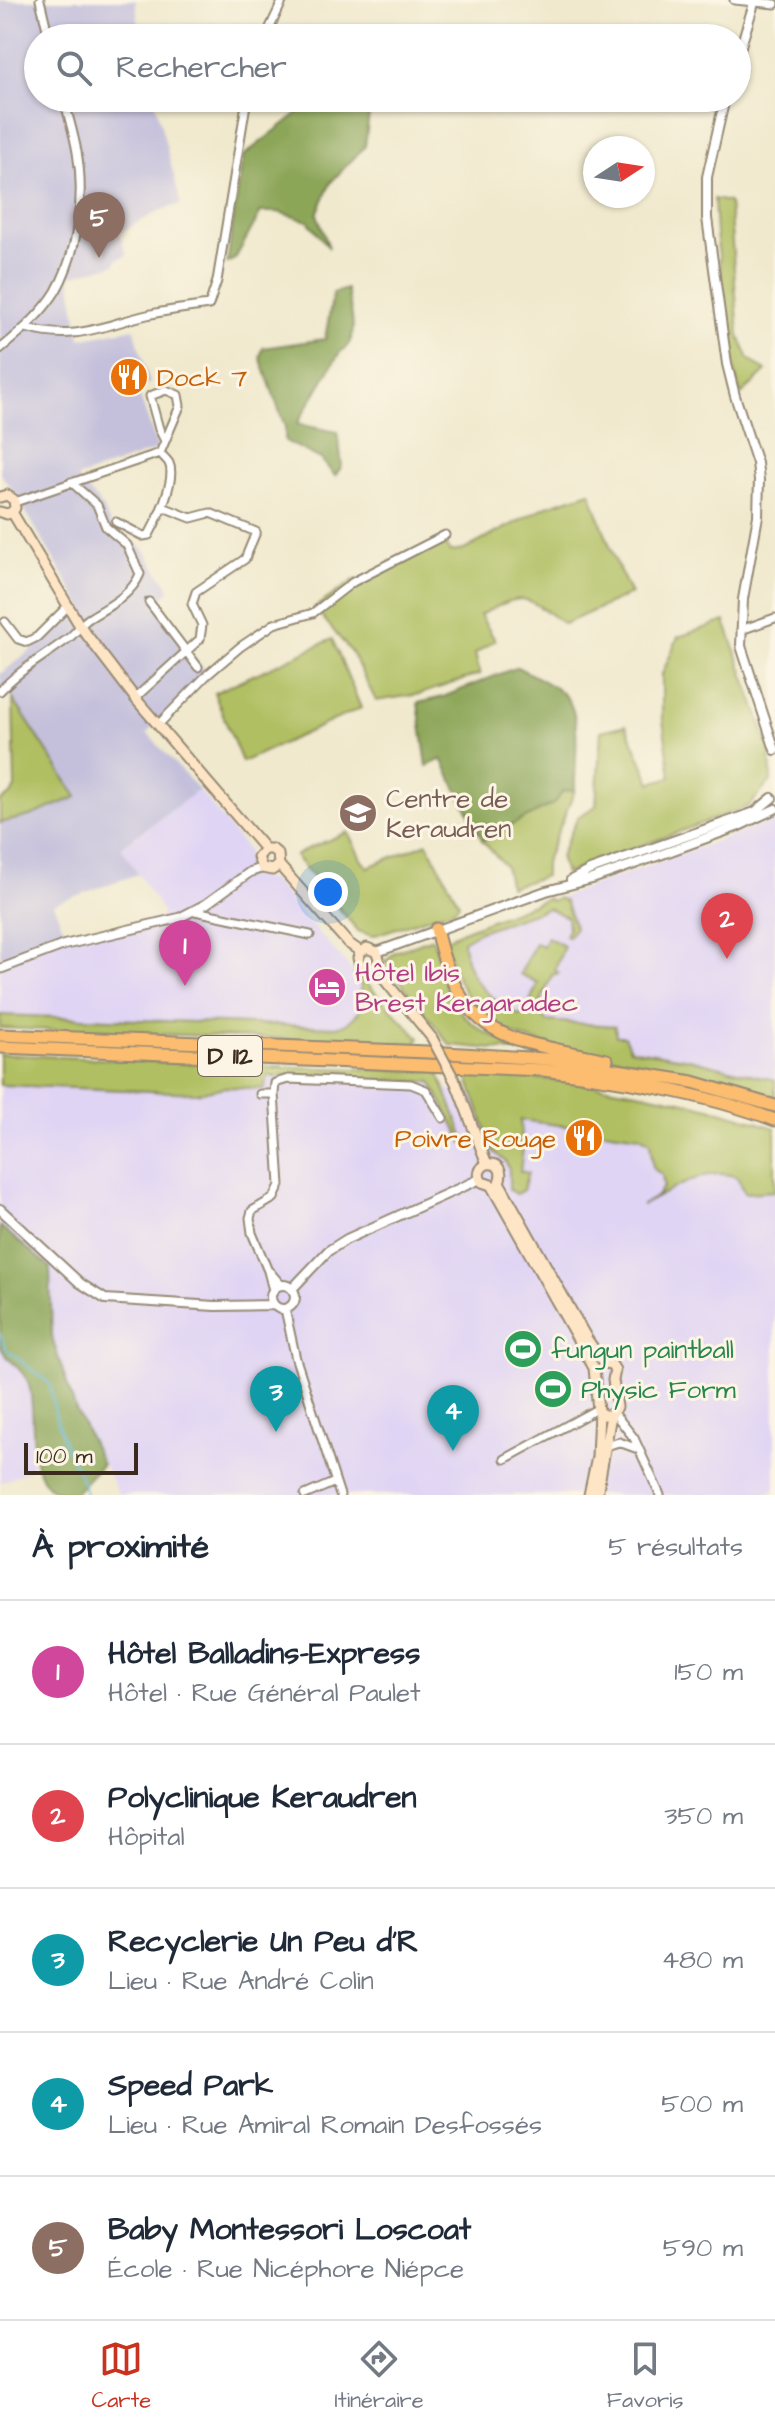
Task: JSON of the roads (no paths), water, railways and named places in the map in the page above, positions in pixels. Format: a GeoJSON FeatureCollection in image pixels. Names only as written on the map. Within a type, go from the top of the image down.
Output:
{"type":"FeatureCollection","features":[{"type":"Feature","properties":{"kind":"highway"},"geometry":{"type":"LineString","coordinates":[[436,929],[453,984],[464,1003],[479,1019],[513,1040],[693,1082]]}},
{"type":"Feature","properties":{"kind":"highway","name":"D 112"},"geometry":{"type":"LineString","coordinates":[[0,1035],[473,1054],[598,1066],[693,1082],[775,1106]]}},
{"type":"Feature","properties":{"kind":"highway","name":"D 112"},"geometry":{"type":"LineString","coordinates":[[0,1047],[543,1070],[687,1094],[775,1120]]}},
{"type":"Feature","properties":{"kind":"main road"},"geometry":{"type":"LineString","coordinates":[[1,495],[10,496],[13,507],[80,626],[135,698],[265,849],[276,851],[280,857],[279,865],[272,870],[260,864],[259,854],[265,849]]}},
{"type":"Feature","properties":{"kind":"main road"},"geometry":{"type":"LineString","coordinates":[[0,512],[13,507]]}},
{"type":"Feature","properties":{"kind":"main road"},"geometry":{"type":"LineString","coordinates":[[279,865],[348,943],[361,952]]}},
{"type":"Feature","properties":{"kind":"main road"},"geometry":{"type":"LineString","coordinates":[[371,948],[377,952],[379,959],[375,968],[368,970],[360,966],[358,958],[361,952],[371,948]]}},
{"type":"Feature","properties":{"kind":"main road"},"geometry":{"type":"LineString","coordinates":[[375,968],[432,1038],[456,1083],[487,1164]]}},
{"type":"Feature","properties":{"kind":"main road"},"geometry":{"type":"LineString","coordinates":[[495,1184],[501,1175],[499,1168],[487,1164],[479,1172],[480,1179],[495,1184],[598,1365]]}},
{"type":"Feature","properties":{"kind":"main road"},"geometry":{"type":"LineString","coordinates":[[597,1495],[612,1414],[617,1407],[614,1367],[598,1365]]}},
{"type":"Feature","properties":{"kind":"main road"},"geometry":{"type":"LineString","coordinates":[[589,1495],[597,1457],[598,1408],[593,1375],[598,1365]]}},
{"type":"Feature","properties":{"kind":"main road"},"geometry":{"type":"LineString","coordinates":[[596,1381],[606,1384],[613,1380]]}},
{"type":"Feature","properties":{"kind":"main road"},"geometry":{"type":"LineString","coordinates":[[598,1408],[604,1395],[614,1398]]}},
{"type":"Feature","properties":{"kind":"main road"},"geometry":{"type":"LineString","coordinates":[[598,1408],[612,1414]]}},
{"type":"Feature","properties":{"kind":"street"},"geometry":{"type":"LineString","coordinates":[[40,0],[46,24]]}},
{"type":"Feature","properties":{"kind":"street"},"geometry":{"type":"LineString","coordinates":[[272,24],[283,0]]}},
{"type":"Feature","properties":{"kind":"street"},"geometry":{"type":"LineString","coordinates":[[734,0],[775,4]]}},
{"type":"Feature","properties":{"kind":"street"},"geometry":{"type":"LineString","coordinates":[[747,24],[754,1]]}},
{"type":"Feature","properties":{"kind":"street"},"geometry":{"type":"LineString","coordinates":[[0,349],[26,328],[56,291],[75,240],[79,196],[78,154],[68,112]]}},
{"type":"Feature","properties":{"kind":"street"},"geometry":{"type":"LineString","coordinates":[[26,328],[76,335],[148,315],[209,305],[217,281],[244,112]]}},
{"type":"Feature","properties":{"kind":"street"},"geometry":{"type":"LineString","coordinates":[[722,112],[707,177],[707,218],[727,364],[757,463],[760,498],[743,599],[741,646],[775,750]]}},
{"type":"Feature","properties":{"kind":"street"},"geometry":{"type":"LineString","coordinates":[[13,507],[71,482],[160,453],[180,406],[178,395],[166,390],[150,396],[165,441]]}},
{"type":"Feature","properties":{"kind":"street"},"geometry":{"type":"LineString","coordinates":[[116,522],[143,536],[149,535],[163,507],[171,471],[169,462],[160,453]]}},
{"type":"Feature","properties":{"kind":"street"},"geometry":{"type":"LineString","coordinates":[[0,691],[10,680],[129,591],[140,574],[127,545],[106,527],[97,505],[71,482]]}},
{"type":"Feature","properties":{"kind":"street"},"geometry":{"type":"LineString","coordinates":[[135,698],[200,639],[203,631],[192,604],[196,592],[245,559],[256,532],[210,513],[191,518],[163,507]]}},
{"type":"Feature","properties":{"kind":"street"},"geometry":{"type":"LineString","coordinates":[[158,725],[207,675],[274,624],[313,613],[353,582],[445,535]]}},
{"type":"Feature","properties":{"kind":"street"},"geometry":{"type":"LineString","coordinates":[[149,602],[198,667]]}},
{"type":"Feature","properties":{"kind":"street"},"geometry":{"type":"LineString","coordinates":[[5,622],[18,639],[27,642],[37,637],[68,606]]}},
{"type":"Feature","properties":{"kind":"street"},"geometry":{"type":"LineString","coordinates":[[741,630],[775,618]]}},
{"type":"Feature","properties":{"kind":"street"},"geometry":{"type":"LineString","coordinates":[[377,952],[562,885],[590,870],[755,812],[774,796]]}},
{"type":"Feature","properties":{"kind":"street"},"geometry":{"type":"LineString","coordinates":[[0,969],[64,945],[165,922],[195,911],[260,864]]}},
{"type":"Feature","properties":{"kind":"street"},"geometry":{"type":"LineString","coordinates":[[195,911],[310,935]]}},
{"type":"Feature","properties":{"kind":"street"},"geometry":{"type":"LineString","coordinates":[[274,1305],[275,1289],[254,1238],[250,1218],[252,1211],[271,1200],[279,1191],[275,1083],[288,1079],[411,1084],[426,1090],[443,1118]]}},
{"type":"Feature","properties":{"kind":"street"},"geometry":{"type":"LineString","coordinates":[[260,1094],[274,1094]]}},
{"type":"Feature","properties":{"kind":"street"},"geometry":{"type":"LineString","coordinates":[[248,1305],[275,1289],[292,1289],[328,1251],[347,1239],[480,1179]]}},
{"type":"Feature","properties":{"kind":"street"},"geometry":{"type":"LineString","coordinates":[[0,1209],[80,1283],[105,1299],[274,1305],[285,1309],[295,1300],[292,1289]]}},
{"type":"Feature","properties":{"kind":"street"},"geometry":{"type":"LineString","coordinates":[[285,1309],[296,1359],[340,1495]]}},
{"type":"Feature","properties":{"kind":"street"},"geometry":{"type":"LineString","coordinates":[[505,1459],[598,1408]]}},
{"type":"Feature","properties":{"kind":"street"},"geometry":{"type":"LineString","coordinates":[[612,1414],[629,1430],[660,1495]]}},
{"type":"Feature","properties":{"kind":"street"},"geometry":{"type":"LineString","coordinates":[[606,1446],[619,1442],[640,1450]]}},
{"type":"Feature","properties":{"kind":"street"},"geometry":{"type":"LineString","coordinates":[[305,1495],[335,1482]]}},
{"type":"Feature","properties":{"kind":"waterway"},"geometry":{"type":"LineString","coordinates":[[0,1334],[5,1348],[50,1384],[60,1432],[86,1495]]}},
{"type":"Feature","properties":{"kind":"place","name":"Baby Montessori Loscoat"},"geometry":{"type":"Point","coordinates":[99,258]}},
{"type":"Feature","properties":{"kind":"place","name":"Dock 7"},"geometry":{"type":"Point","coordinates":[129,377]}},
{"type":"Feature","properties":{"kind":"place","name":"Centre de Keraudren"},"geometry":{"type":"Point","coordinates":[358,813]}},
{"type":"Feature","properties":{"kind":"place","name":"Polyclinique Keraudren"},"geometry":{"type":"Point","coordinates":[727,959]}},
{"type":"Feature","properties":{"kind":"place","name":"Hôtel Balladins-Express"},"geometry":{"type":"Point","coordinates":[185,986]}},
{"type":"Feature","properties":{"kind":"place","name":"Hôtel Ibis Brest Kergaradec"},"geometry":{"type":"Point","coordinates":[327,987]}},
{"type":"Feature","properties":{"kind":"place","name":"Poivre Rouge"},"geometry":{"type":"Point","coordinates":[584,1138]}},
{"type":"Feature","properties":{"kind":"place","name":"fungun paintball"},"geometry":{"type":"Point","coordinates":[523,1349]}},
{"type":"Feature","properties":{"kind":"place","name":"Physic Form"},"geometry":{"type":"Point","coordinates":[553,1389]}},
{"type":"Feature","properties":{"kind":"place","name":"Recyclerie Un Peu d'R"},"geometry":{"type":"Point","coordinates":[276,1432]}},
{"type":"Feature","properties":{"kind":"place","name":"Speed Park"},"geometry":{"type":"Point","coordinates":[453,1451]}}]}
